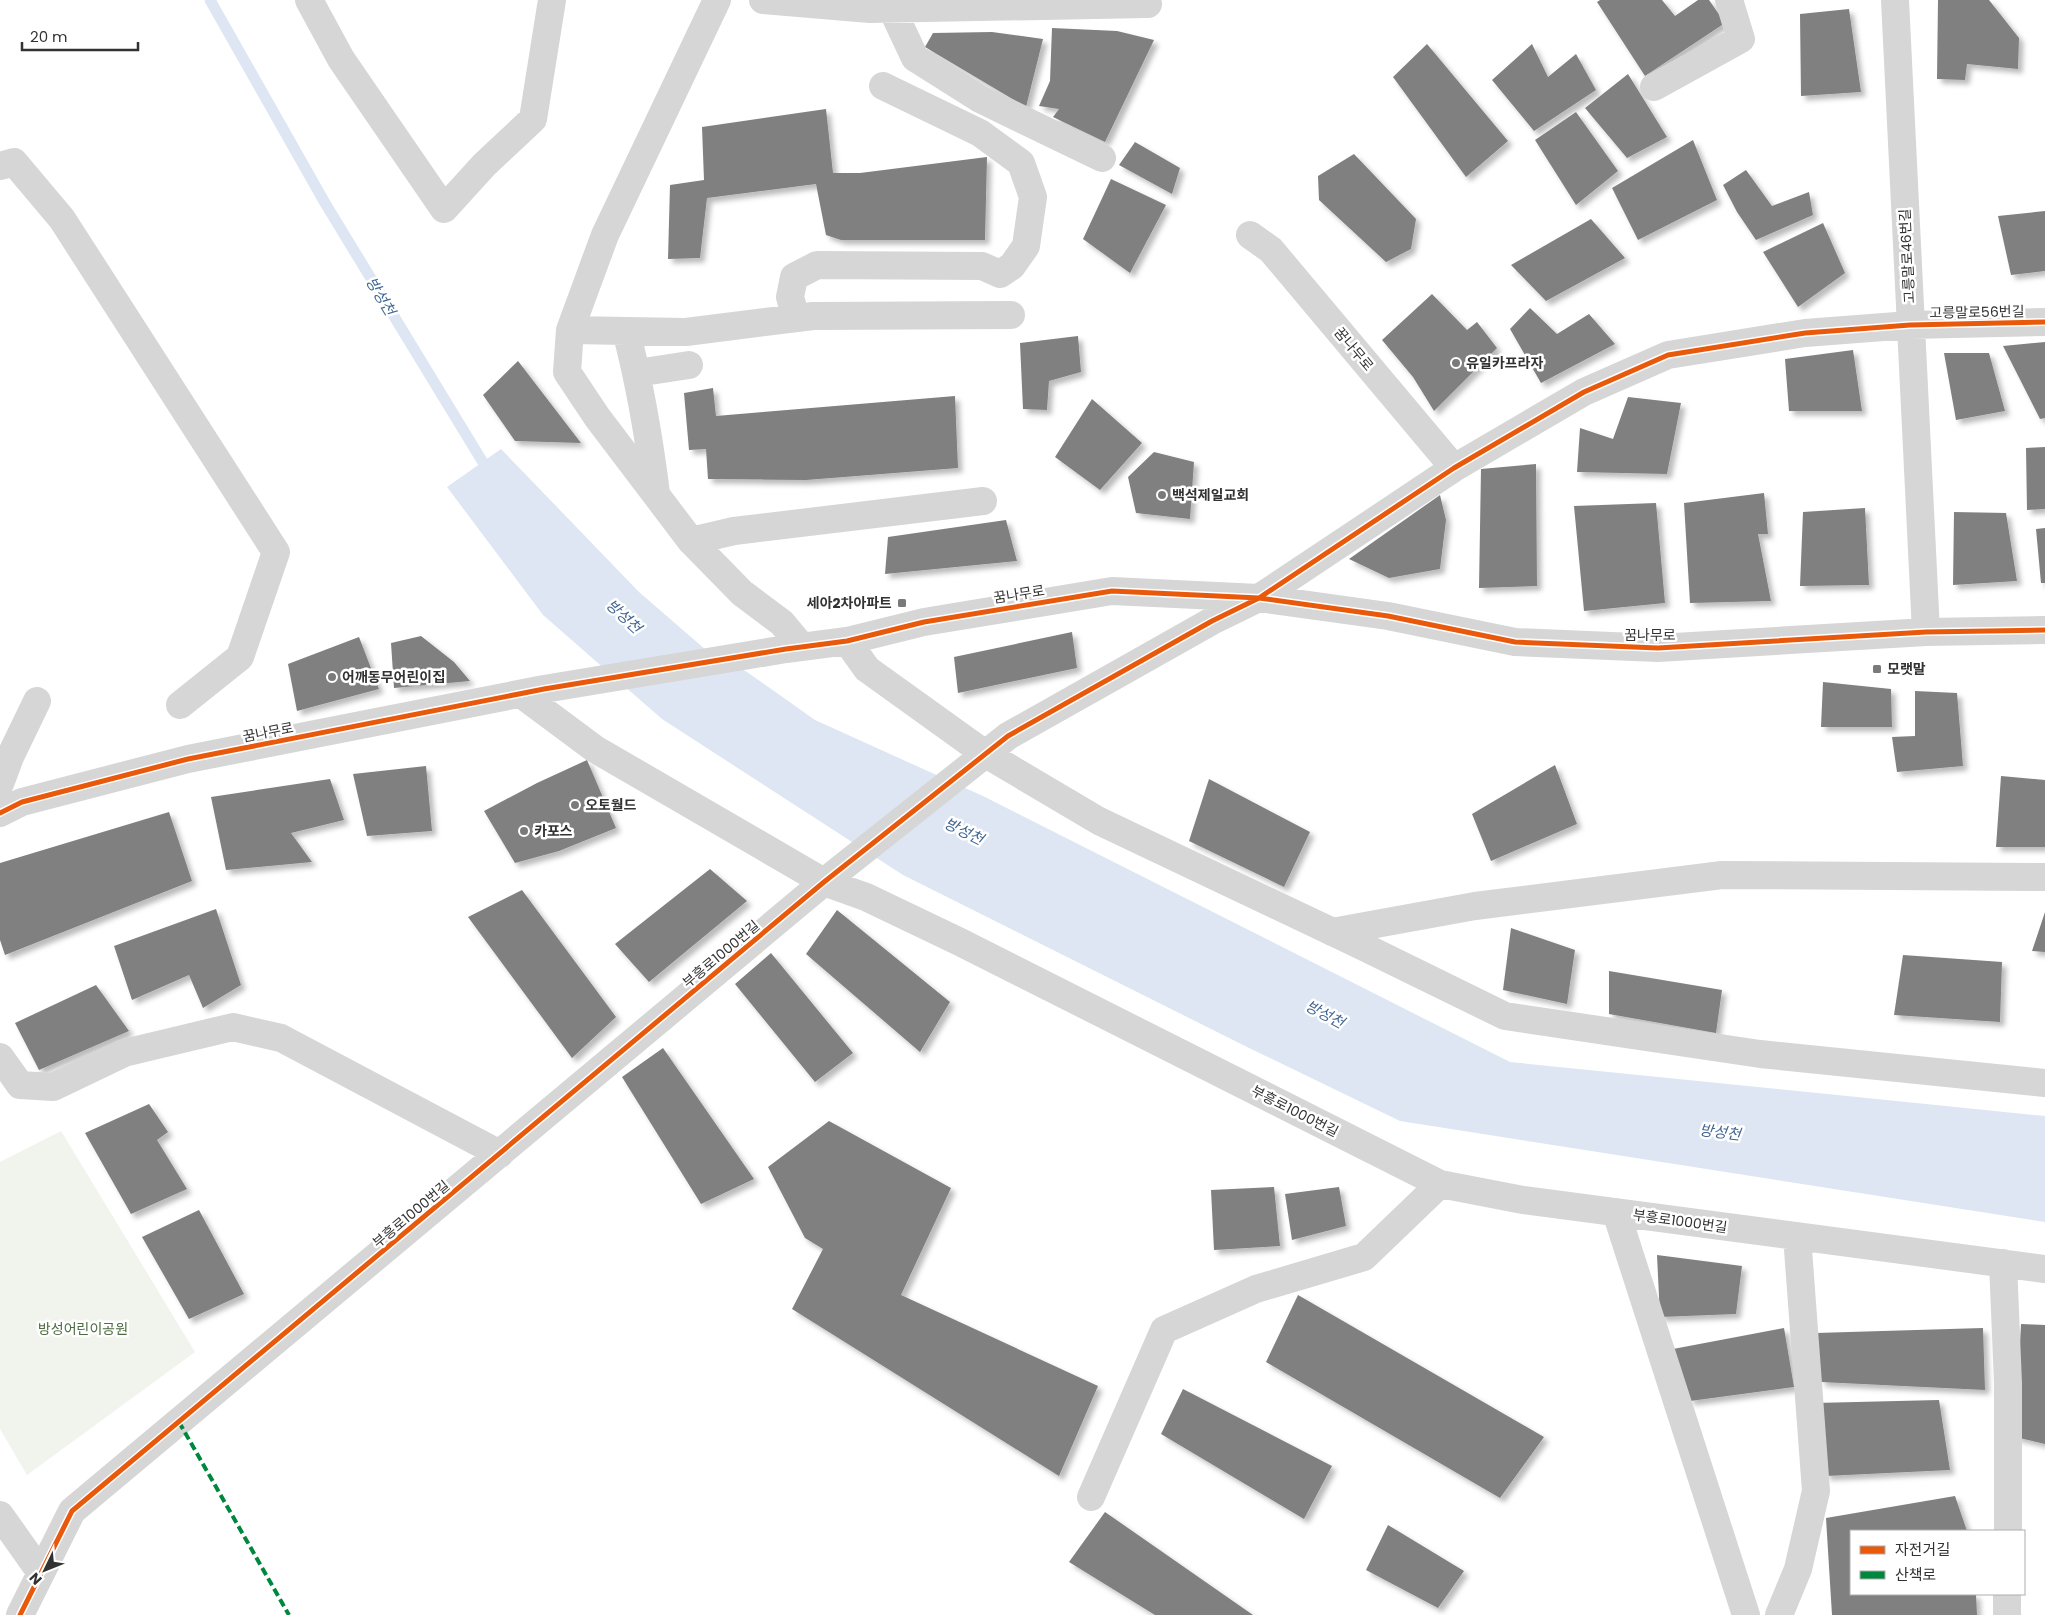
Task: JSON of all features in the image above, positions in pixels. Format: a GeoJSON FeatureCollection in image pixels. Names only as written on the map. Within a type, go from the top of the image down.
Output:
{"type":"FeatureCollection","features":[{"type":"Feature","properties":{"kind":"street"},"geometry":{"type":"LineString","coordinates":[[309,0],[341,59],[444,208],[484,165],[533,120],[552,0]]}},
{"type":"Feature","properties":{"kind":"street"},"geometry":{"type":"LineString","coordinates":[[717,0],[605,235],[570,330],[567,372],[597,417],[692,540],[742,593],[782,623],[794,648]]}},
{"type":"Feature","properties":{"kind":"street"},"geometry":{"type":"LineString","coordinates":[[763,0],[870,9],[949,4],[1148,4]]}},
{"type":"Feature","properties":{"kind":"street"},"geometry":{"type":"LineString","coordinates":[[1654,87],[1741,39],[1729,0]]}},
{"type":"Feature","properties":{"kind":"street","name":"고릉말로46번길"},"geometry":{"type":"LineString","coordinates":[[1895,0],[1926,632]]}},
{"type":"Feature","properties":{"kind":"street"},"geometry":{"type":"LineString","coordinates":[[892,9],[915,58],[980,99],[1102,158]]}},
{"type":"Feature","properties":{"kind":"street"},"geometry":{"type":"LineString","coordinates":[[796,318],[790,297],[794,278],[817,265],[982,266],[1000,274],[1012,266],[1026,246],[1033,197],[1021,163],[980,133],[883,86]]}},
{"type":"Feature","properties":{"kind":"street"},"geometry":{"type":"LineString","coordinates":[[0,166],[14,162],[62,219],[276,552],[240,656],[180,705]]}},
{"type":"Feature","properties":{"kind":"street","name":"꿈나무로"},"geometry":{"type":"LineString","coordinates":[[1250,235],[1271,250],[1454,468]]}},
{"type":"Feature","properties":{"kind":"street"},"geometry":{"type":"LineString","coordinates":[[570,330],[686,332],[813,316],[1011,316]]}},
{"type":"Feature","properties":{"kind":"street","name":"고릉말로56번길"},"geometry":{"type":"LineString","coordinates":[[1910,325],[2045,322]]}},
{"type":"Feature","properties":{"kind":"street"},"geometry":{"type":"LineString","coordinates":[[984,753],[1008,736],[1212,621],[1259,598],[1454,468],[1584,392],[1668,355],[1805,333],[1910,325]]}},
{"type":"Feature","properties":{"kind":"street"},"geometry":{"type":"LineString","coordinates":[[626,330],[637,373],[648,431],[657,497]]}},
{"type":"Feature","properties":{"kind":"street"},"geometry":{"type":"LineString","coordinates":[[637,373],[690,365]]}},
{"type":"Feature","properties":{"kind":"street"},"geometry":{"type":"LineString","coordinates":[[692,540],[734,532],[983,501]]}},
{"type":"Feature","properties":{"kind":"street","name":"꿈나무로"},"geometry":{"type":"LineString","coordinates":[[0,813],[22,802],[188,759],[533,692],[794,648],[847,641],[924,622],[1112,590],[1259,598],[1388,616],[1515,642],[1658,648],[1926,632],[2045,630]]}},
{"type":"Feature","properties":{"kind":"street"},"geometry":{"type":"LineString","coordinates":[[847,641],[867,669],[984,753],[1099,821],[1505,1016],[1760,1054],[2045,1083]]}},
{"type":"Feature","properties":{"kind":"street"},"geometry":{"type":"LineString","coordinates":[[533,692],[595,748],[824,882]]}},
{"type":"Feature","properties":{"kind":"street"},"geometry":{"type":"LineString","coordinates":[[0,784],[10,756],[37,701]]}},
{"type":"Feature","properties":{"kind":"street","name":"부흥로1000번길"},"geometry":{"type":"LineString","coordinates":[[20,1615],[72,1511],[824,882],[984,753]]}},
{"type":"Feature","properties":{"kind":"street"},"geometry":{"type":"LineString","coordinates":[[1332,932],[1475,906],[1722,875],[2045,877]]}},
{"type":"Feature","properties":{"kind":"street","name":"부흥로1000번길"},"geometry":{"type":"LineString","coordinates":[[824,882],[866,897],[960,942],[1440,1184],[1523,1200],[2045,1269]]}},
{"type":"Feature","properties":{"kind":"street"},"geometry":{"type":"LineString","coordinates":[[0,1057],[20,1085],[53,1087],[124,1053],[233,1027],[281,1038],[500,1154]]}},
{"type":"Feature","properties":{"kind":"street"},"geometry":{"type":"LineString","coordinates":[[1091,1497],[1164,1330],[1256,1289],[1364,1257],[1440,1184]]}},
{"type":"Feature","properties":{"kind":"street"},"geometry":{"type":"LineString","coordinates":[[1616,1212],[1746,1615]]}},
{"type":"Feature","properties":{"kind":"street"},"geometry":{"type":"LineString","coordinates":[[1779,1615],[1798,1569],[1816,1491],[1797,1236]]}},
{"type":"Feature","properties":{"kind":"street"},"geometry":{"type":"LineString","coordinates":[[2003,1263],[2008,1383],[2008,1530]]}},
{"type":"Feature","properties":{"kind":"street"},"geometry":{"type":"LineString","coordinates":[[0,1515],[41,1573]]}},
{"type":"Feature","properties":{"kind":"street"},"geometry":{"type":"LineString","coordinates":[[2007,1595],[2007,1615]]}},
{"type":"Feature","properties":{"kind":"green space","name":"방성어린이공원"},"geometry":{"type":"Polygon","coordinates":[[[61,1131],[195,1352],[27,1475],[0,1429],[0,1162],[61,1131]]]}},
{"type":"Feature","properties":{"kind":"water"},"geometry":{"type":"Polygon","coordinates":[[[501,449],[639,592],[706,650],[747,672],[815,720],[985,797],[1510,1062],[2045,1116],[2045,1222],[1400,1121],[1247,1047],[903,875],[662,719],[543,615],[447,487],[501,449]]]}},
{"type":"Feature","properties":{"kind":"building"},"geometry":{"type":"Polygon","coordinates":[[[1600,0],[1662,0],[1675,16],[1698,0],[1709,0],[1725,23],[1645,76],[1597,2],[1600,0]]]}},
{"type":"Feature","properties":{"kind":"building"},"geometry":{"type":"Polygon","coordinates":[[[1938,0],[1989,0],[2019,38],[2018,69],[1967,64],[1965,80],[1937,79],[1938,0]]]}},
{"type":"Feature","properties":{"kind":"building"},"geometry":{"type":"Polygon","coordinates":[[[1849,9],[1861,92],[1801,96],[1800,14],[1849,9]]]}},
{"type":"Feature","properties":{"kind":"building"},"geometry":{"type":"Polygon","coordinates":[[[1052,28],[1117,31],[1154,40],[1105,142],[1053,117],[1059,109],[1039,106],[1050,81],[1052,28]]]}},
{"type":"Feature","properties":{"kind":"building"},"geometry":{"type":"Polygon","coordinates":[[[992,32],[1043,39],[1026,107],[925,47],[933,33],[992,32]]]}},
{"type":"Feature","properties":{"kind":"building"},"geometry":{"type":"Polygon","coordinates":[[[1427,44],[1508,141],[1466,177],[1393,77],[1427,44]]]}},
{"type":"Feature","properties":{"kind":"building"},"geometry":{"type":"Polygon","coordinates":[[[1532,44],[1548,77],[1576,54],[1596,90],[1534,131],[1492,80],[1532,44]]]}},
{"type":"Feature","properties":{"kind":"building"},"geometry":{"type":"Polygon","coordinates":[[[1628,74],[1667,137],[1627,158],[1585,108],[1628,74]]]}},
{"type":"Feature","properties":{"kind":"building"},"geometry":{"type":"Polygon","coordinates":[[[826,109],[833,173],[860,173],[987,157],[985,240],[841,240],[826,235],[816,184],[707,198],[700,258],[668,259],[670,185],[704,180],[702,127],[826,109]]]}},
{"type":"Feature","properties":{"kind":"building"},"geometry":{"type":"Polygon","coordinates":[[[1576,112],[1618,171],[1576,205],[1535,140],[1576,112]]]}},
{"type":"Feature","properties":{"kind":"building"},"geometry":{"type":"Polygon","coordinates":[[[1693,140],[1717,200],[1638,240],[1612,188],[1693,140]]]}},
{"type":"Feature","properties":{"kind":"building"},"geometry":{"type":"Polygon","coordinates":[[[1135,142],[1180,168],[1172,194],[1119,165],[1135,142]]]}},
{"type":"Feature","properties":{"kind":"building"},"geometry":{"type":"Polygon","coordinates":[[[1354,154],[1416,219],[1411,249],[1386,262],[1319,200],[1318,176],[1354,154]]]}},
{"type":"Feature","properties":{"kind":"building"},"geometry":{"type":"Polygon","coordinates":[[[1746,170],[1772,206],[1809,192],[1813,215],[1756,240],[1737,212],[1723,185],[1746,170]]]}},
{"type":"Feature","properties":{"kind":"building"},"geometry":{"type":"Polygon","coordinates":[[[1111,179],[1166,205],[1130,273],[1083,239],[1111,179]]]}},
{"type":"Feature","properties":{"kind":"building"},"geometry":{"type":"Polygon","coordinates":[[[2045,211],[2045,271],[2011,275],[1998,216],[2045,211]]]}},
{"type":"Feature","properties":{"kind":"building"},"geometry":{"type":"Polygon","coordinates":[[[1591,219],[1625,258],[1546,301],[1511,265],[1591,219]]]}},
{"type":"Feature","properties":{"kind":"building"},"geometry":{"type":"Polygon","coordinates":[[[1823,223],[1845,273],[1798,307],[1763,252],[1823,223]]]}},
{"type":"Feature","properties":{"kind":"building"},"geometry":{"type":"Polygon","coordinates":[[[1432,294],[1467,330],[1477,322],[1497,348],[1434,411],[1413,377],[1382,340],[1432,294]]]}},
{"type":"Feature","properties":{"kind":"building"},"geometry":{"type":"Polygon","coordinates":[[[1530,308],[1557,334],[1589,314],[1615,344],[1541,383],[1510,329],[1530,308]]]}},
{"type":"Feature","properties":{"kind":"building"},"geometry":{"type":"Polygon","coordinates":[[[1078,336],[1081,372],[1049,381],[1047,410],[1023,409],[1020,343],[1078,336]]]}},
{"type":"Feature","properties":{"kind":"building"},"geometry":{"type":"Polygon","coordinates":[[[2045,342],[2045,418],[2040,419],[2003,346],[2045,342]]]}},
{"type":"Feature","properties":{"kind":"building"},"geometry":{"type":"Polygon","coordinates":[[[1853,350],[1862,411],[1789,411],[1785,359],[1853,350]]]}},
{"type":"Feature","properties":{"kind":"building"},"geometry":{"type":"Polygon","coordinates":[[[1944,353],[1989,353],[2005,411],[1956,420],[1944,353]]]}},
{"type":"Feature","properties":{"kind":"building"},"geometry":{"type":"Polygon","coordinates":[[[518,361],[581,443],[515,441],[483,395],[518,361]]]}},
{"type":"Feature","properties":{"kind":"building"},"geometry":{"type":"Polygon","coordinates":[[[713,388],[716,416],[955,396],[958,468],[806,480],[708,479],[706,449],[689,450],[684,393],[713,388]]]}},
{"type":"Feature","properties":{"kind":"building"},"geometry":{"type":"Polygon","coordinates":[[[1628,397],[1681,403],[1667,474],[1577,472],[1580,428],[1613,439],[1628,397]]]}},
{"type":"Feature","properties":{"kind":"building"},"geometry":{"type":"Polygon","coordinates":[[[1092,399],[1142,443],[1100,490],[1055,457],[1092,399]]]}},
{"type":"Feature","properties":{"kind":"building"},"geometry":{"type":"Polygon","coordinates":[[[2045,447],[2045,509],[2027,510],[2026,448],[2045,447]]]}},
{"type":"Feature","properties":{"kind":"building","name":"백석제일교회"},"geometry":{"type":"Polygon","coordinates":[[[1154,452],[1194,462],[1190,519],[1136,513],[1128,477],[1154,452]]]}},
{"type":"Feature","properties":{"kind":"building"},"geometry":{"type":"Polygon","coordinates":[[[1536,464],[1537,586],[1479,588],[1481,469],[1536,464]]]}},
{"type":"Feature","properties":{"kind":"building"},"geometry":{"type":"Polygon","coordinates":[[[1764,493],[1768,534],[1758,534],[1771,601],[1690,603],[1684,503],[1764,493]]]}},
{"type":"Feature","properties":{"kind":"building"},"geometry":{"type":"Polygon","coordinates":[[[1440,495],[1446,520],[1440,569],[1389,578],[1349,559],[1440,495]]]}},
{"type":"Feature","properties":{"kind":"building"},"geometry":{"type":"Polygon","coordinates":[[[1656,503],[1665,603],[1584,611],[1574,506],[1656,503]]]}},
{"type":"Feature","properties":{"kind":"building"},"geometry":{"type":"Polygon","coordinates":[[[1865,508],[1869,585],[1800,586],[1803,512],[1865,508]]]}},
{"type":"Feature","properties":{"kind":"building"},"geometry":{"type":"Polygon","coordinates":[[[1954,512],[2006,513],[2017,581],[1953,585],[1954,512]]]}},
{"type":"Feature","properties":{"kind":"building"},"geometry":{"type":"Polygon","coordinates":[[[1006,520],[1017,561],[885,574],[888,537],[1006,520]]]}},
{"type":"Feature","properties":{"kind":"building"},"geometry":{"type":"Polygon","coordinates":[[[2045,528],[2045,583],[2041,583],[2036,529],[2045,528]]]}},
{"type":"Feature","properties":{"kind":"building"},"geometry":{"type":"Polygon","coordinates":[[[1072,632],[1077,668],[958,693],[954,657],[1072,632]]]}},
{"type":"Feature","properties":{"kind":"building"},"geometry":{"type":"Polygon","coordinates":[[[421,636],[454,662],[470,681],[394,688],[391,643],[421,636]]]}},
{"type":"Feature","properties":{"kind":"building","name":"어깨동무어린이집"},"geometry":{"type":"Polygon","coordinates":[[[359,637],[379,689],[297,711],[288,664],[359,637]]]}},
{"type":"Feature","properties":{"kind":"building"},"geometry":{"type":"Polygon","coordinates":[[[1823,682],[1891,689],[1892,727],[1821,727],[1823,682]]]}},
{"type":"Feature","properties":{"kind":"building"},"geometry":{"type":"Polygon","coordinates":[[[1915,691],[1957,693],[1963,766],[1897,772],[1892,737],[1915,736],[1915,691]]]}},
{"type":"Feature","properties":{"kind":"building"},"geometry":{"type":"Polygon","coordinates":[[[587,760],[616,828],[559,851],[515,863],[484,811],[537,783],[587,760]]]}},
{"type":"Feature","properties":{"kind":"building"},"geometry":{"type":"Polygon","coordinates":[[[1555,765],[1577,824],[1491,861],[1472,814],[1555,765]]]}},
{"type":"Feature","properties":{"kind":"building"},"geometry":{"type":"Polygon","coordinates":[[[426,766],[432,831],[367,836],[353,774],[426,766]]]}},
{"type":"Feature","properties":{"kind":"building"},"geometry":{"type":"Polygon","coordinates":[[[2001,776],[2045,780],[2045,847],[1996,847],[2001,776]]]}},
{"type":"Feature","properties":{"kind":"building"},"geometry":{"type":"Polygon","coordinates":[[[330,779],[344,820],[291,833],[312,862],[226,870],[211,797],[330,779]]]}},
{"type":"Feature","properties":{"kind":"building"},"geometry":{"type":"Polygon","coordinates":[[[1209,779],[1310,832],[1284,887],[1189,841],[1209,779]]]}},
{"type":"Feature","properties":{"kind":"building"},"geometry":{"type":"Polygon","coordinates":[[[169,812],[192,881],[5,955],[0,940],[0,863],[169,812]]]}},
{"type":"Feature","properties":{"kind":"building"},"geometry":{"type":"Polygon","coordinates":[[[710,869],[747,901],[649,982],[615,944],[710,869]]]}},
{"type":"Feature","properties":{"kind":"building"},"geometry":{"type":"Polygon","coordinates":[[[522,890],[616,1017],[572,1058],[468,917],[522,890]]]}},
{"type":"Feature","properties":{"kind":"building"},"geometry":{"type":"Polygon","coordinates":[[[216,909],[241,985],[203,1008],[189,975],[132,1000],[114,946],[216,909]]]}},
{"type":"Feature","properties":{"kind":"building"},"geometry":{"type":"Polygon","coordinates":[[[837,910],[950,1002],[920,1052],[806,954],[837,910]]]}},
{"type":"Feature","properties":{"kind":"building"},"geometry":{"type":"Polygon","coordinates":[[[2045,912],[2045,952],[2032,951],[2045,912]]]}},
{"type":"Feature","properties":{"kind":"building"},"geometry":{"type":"Polygon","coordinates":[[[1511,928],[1575,950],[1567,1004],[1503,990],[1511,928]]]}},
{"type":"Feature","properties":{"kind":"building"},"geometry":{"type":"Polygon","coordinates":[[[771,953],[853,1053],[815,1082],[735,984],[771,953]]]}},
{"type":"Feature","properties":{"kind":"building"},"geometry":{"type":"Polygon","coordinates":[[[1903,955],[2002,962],[2000,1022],[1894,1015],[1903,955]]]}},
{"type":"Feature","properties":{"kind":"building"},"geometry":{"type":"Polygon","coordinates":[[[1609,971],[1722,990],[1716,1033],[1609,1014],[1609,971]]]}},
{"type":"Feature","properties":{"kind":"building"},"geometry":{"type":"Polygon","coordinates":[[[96,985],[129,1031],[39,1070],[15,1023],[96,985]]]}},
{"type":"Feature","properties":{"kind":"building"},"geometry":{"type":"Polygon","coordinates":[[[663,1048],[754,1179],[701,1204],[622,1077],[663,1048]]]}},
{"type":"Feature","properties":{"kind":"building"},"geometry":{"type":"Polygon","coordinates":[[[149,1104],[168,1132],[157,1140],[187,1189],[131,1214],[85,1133],[149,1104]]]}},
{"type":"Feature","properties":{"kind":"building"},"geometry":{"type":"Polygon","coordinates":[[[829,1121],[951,1188],[901,1295],[1098,1386],[1059,1476],[792,1309],[823,1249],[805,1238],[768,1167],[829,1121]]]}},
{"type":"Feature","properties":{"kind":"building"},"geometry":{"type":"Polygon","coordinates":[[[1274,1187],[1280,1246],[1214,1250],[1211,1190],[1274,1187]]]}},
{"type":"Feature","properties":{"kind":"building"},"geometry":{"type":"Polygon","coordinates":[[[1339,1187],[1346,1226],[1292,1240],[1285,1194],[1339,1187]]]}},
{"type":"Feature","properties":{"kind":"building"},"geometry":{"type":"Polygon","coordinates":[[[199,1210],[244,1294],[189,1319],[142,1237],[199,1210]]]}},
{"type":"Feature","properties":{"kind":"building"},"geometry":{"type":"Polygon","coordinates":[[[1657,1255],[1742,1266],[1736,1314],[1660,1317],[1657,1255]]]}},
{"type":"Feature","properties":{"kind":"building"},"geometry":{"type":"Polygon","coordinates":[[[1298,1295],[1544,1437],[1500,1498],[1266,1362],[1298,1295]]]}},
{"type":"Feature","properties":{"kind":"building"},"geometry":{"type":"Polygon","coordinates":[[[2021,1324],[2045,1325],[2045,1444],[2015,1437],[2021,1324]]]}},
{"type":"Feature","properties":{"kind":"building"},"geometry":{"type":"Polygon","coordinates":[[[1784,1328],[1794,1387],[1690,1401],[1673,1349],[1784,1328]]]}},
{"type":"Feature","properties":{"kind":"building"},"geometry":{"type":"Polygon","coordinates":[[[1983,1328],[1985,1390],[1821,1382],[1816,1333],[1983,1328]]]}},
{"type":"Feature","properties":{"kind":"building"},"geometry":{"type":"Polygon","coordinates":[[[1183,1389],[1332,1466],[1304,1519],[1161,1434],[1183,1389]]]}},
{"type":"Feature","properties":{"kind":"building"},"geometry":{"type":"Polygon","coordinates":[[[1939,1400],[1950,1470],[1826,1476],[1815,1403],[1939,1400]]]}},
{"type":"Feature","properties":{"kind":"building"},"geometry":{"type":"Polygon","coordinates":[[[1955,1496],[1967,1530],[1850,1530],[1850,1595],[1976,1595],[1977,1615],[1832,1615],[1826,1518],[1955,1496]]]}},
{"type":"Feature","properties":{"kind":"building"},"geometry":{"type":"Polygon","coordinates":[[[1105,1512],[1253,1615],[1155,1615],[1069,1562],[1105,1512]]]}},
{"type":"Feature","properties":{"kind":"building"},"geometry":{"type":"Polygon","coordinates":[[[1388,1525],[1464,1571],[1438,1608],[1366,1570],[1388,1525]]]}},
{"type":"Feature","properties":{"kind":"waterway","name":"방성천"},"geometry":{"type":"LineString","coordinates":[[210,0],[325,203],[490,474]]}},
{"type":"Feature","properties":{"kind":"marked path"},"geometry":{"type":"LineString","coordinates":[[179,1422],[289,1615]]}},
{"type":"Feature","properties":{"kind":"cycle path"},"geometry":{"type":"LineString","coordinates":[[20,1615],[72,1511],[824,882],[1008,736],[1212,621],[1259,598],[1454,468],[1584,392],[1668,355],[1805,333],[1910,325],[2045,322]]}},
{"type":"Feature","properties":{"kind":"cycle path"},"geometry":{"type":"LineString","coordinates":[[0,813],[22,802],[188,759],[544,689],[786,649],[847,641],[924,622],[1112,591],[1259,598],[1388,616],[1515,642],[1658,648],[1926,632],[2045,630]]}},
{"type":"Feature","properties":{"kind":"place","name":"유일카프라자"},"geometry":{"type":"Point","coordinates":[1456,363]}},
{"type":"Feature","properties":{"kind":"place","name":"백석제일교회"},"geometry":{"type":"Point","coordinates":[1162,495]}},
{"type":"Feature","properties":{"kind":"place","name":"세아2차아파트"},"geometry":{"type":"Point","coordinates":[902,603]}},
{"type":"Feature","properties":{"kind":"place","name":"모랫말"},"geometry":{"type":"Point","coordinates":[1877,669]}},
{"type":"Feature","properties":{"kind":"place","name":"어깨동무어린이집"},"geometry":{"type":"Point","coordinates":[332,677]}},
{"type":"Feature","properties":{"kind":"place","name":"오토월드"},"geometry":{"type":"Point","coordinates":[575,805]}},
{"type":"Feature","properties":{"kind":"place","name":"카포스"},"geometry":{"type":"Point","coordinates":[524,831]}}]}
